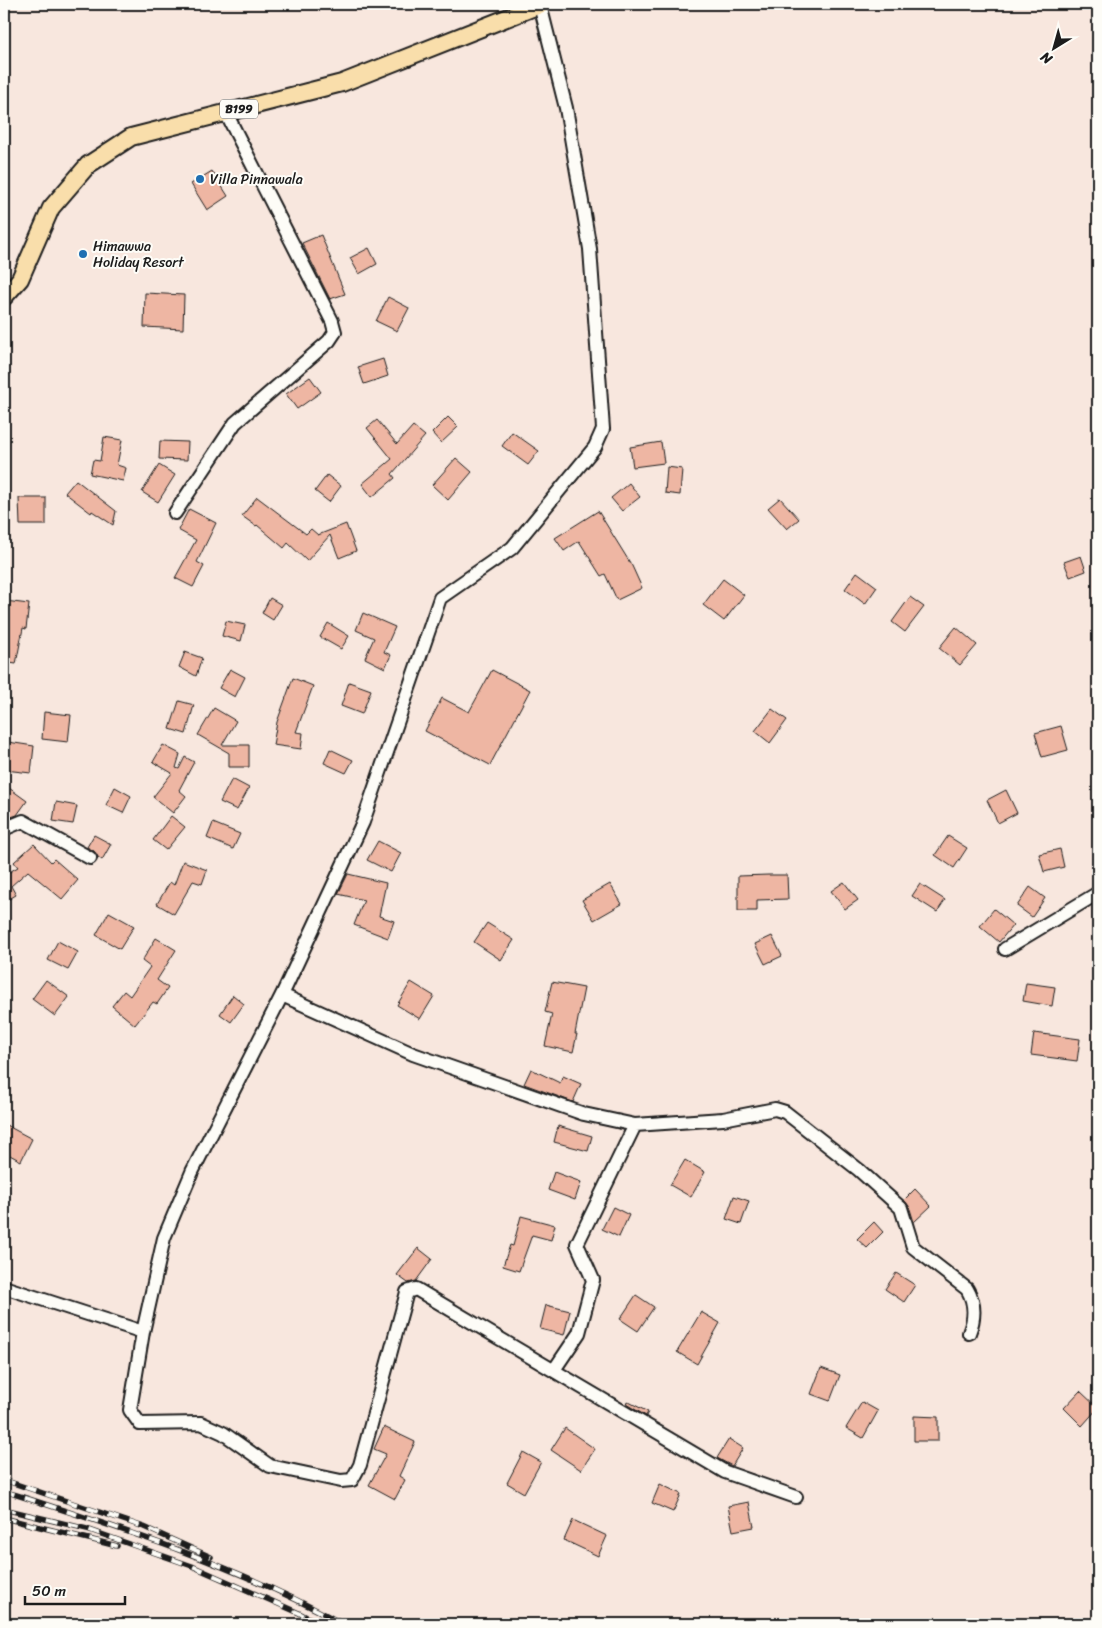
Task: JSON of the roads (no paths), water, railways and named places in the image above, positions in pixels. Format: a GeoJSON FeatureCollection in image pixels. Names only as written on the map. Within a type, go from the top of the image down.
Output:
{"type":"FeatureCollection","features":[{"type":"Feature","properties":{"kind":"main road","name":"B199"},"geometry":{"type":"LineString","coordinates":[[4,297],[20,279],[51,208],[88,165],[131,137],[342,83],[541,4]]}},
{"type":"Feature","properties":{"kind":"street"},"geometry":{"type":"LineString","coordinates":[[541,4],[566,108],[590,249],[603,429],[595,447],[512,548],[440,598],[364,822],[282,995],[192,1172],[164,1238],[143,1332],[130,1410],[140,1424],[201,1423],[223,1433],[270,1466],[340,1481],[352,1480],[360,1465],[407,1292],[416,1289],[725,1472],[796,1496]]}},
{"type":"Feature","properties":{"kind":"street"},"geometry":{"type":"LineString","coordinates":[[174,513],[235,423],[329,341],[334,332],[332,321],[226,113]]}},
{"type":"Feature","properties":{"kind":"street"},"geometry":{"type":"LineString","coordinates":[[4,829],[23,820],[90,858]]}},
{"type":"Feature","properties":{"kind":"street"},"geometry":{"type":"LineString","coordinates":[[1004,950],[1098,893]]}},
{"type":"Feature","properties":{"kind":"street"},"geometry":{"type":"LineString","coordinates":[[282,995],[413,1054],[584,1114],[635,1125],[723,1119],[775,1109],[785,1112],[860,1170],[901,1208],[913,1247],[968,1289],[973,1299],[974,1320],[969,1333]]}},
{"type":"Feature","properties":{"kind":"street"},"geometry":{"type":"LineString","coordinates":[[554,1370],[579,1333],[593,1280],[577,1244],[635,1125]]}},
{"type":"Feature","properties":{"kind":"street"},"geometry":{"type":"LineString","coordinates":[[4,1287],[143,1332]]}},
{"type":"Feature","properties":{"kind":"railway"},"geometry":{"type":"LineString","coordinates":[[4,1480],[144,1527],[211,1557]]}},
{"type":"Feature","properties":{"kind":"railway"},"geometry":{"type":"LineString","coordinates":[[4,1491],[177,1549],[261,1584],[343,1624]]}},
{"type":"Feature","properties":{"kind":"railway"},"geometry":{"type":"LineString","coordinates":[[4,1509],[87,1529],[192,1566],[320,1624]]}},
{"type":"Feature","properties":{"kind":"railway"},"geometry":{"type":"LineString","coordinates":[[4,1518],[117,1546]]}},
{"type":"Feature","properties":{"kind":"place","name":"Villa Pinnawala"},"geometry":{"type":"Point","coordinates":[200,179]}},
{"type":"Feature","properties":{"kind":"place","name":"Himawwa Holiday Resort"},"geometry":{"type":"Point","coordinates":[83,254]}}]}
